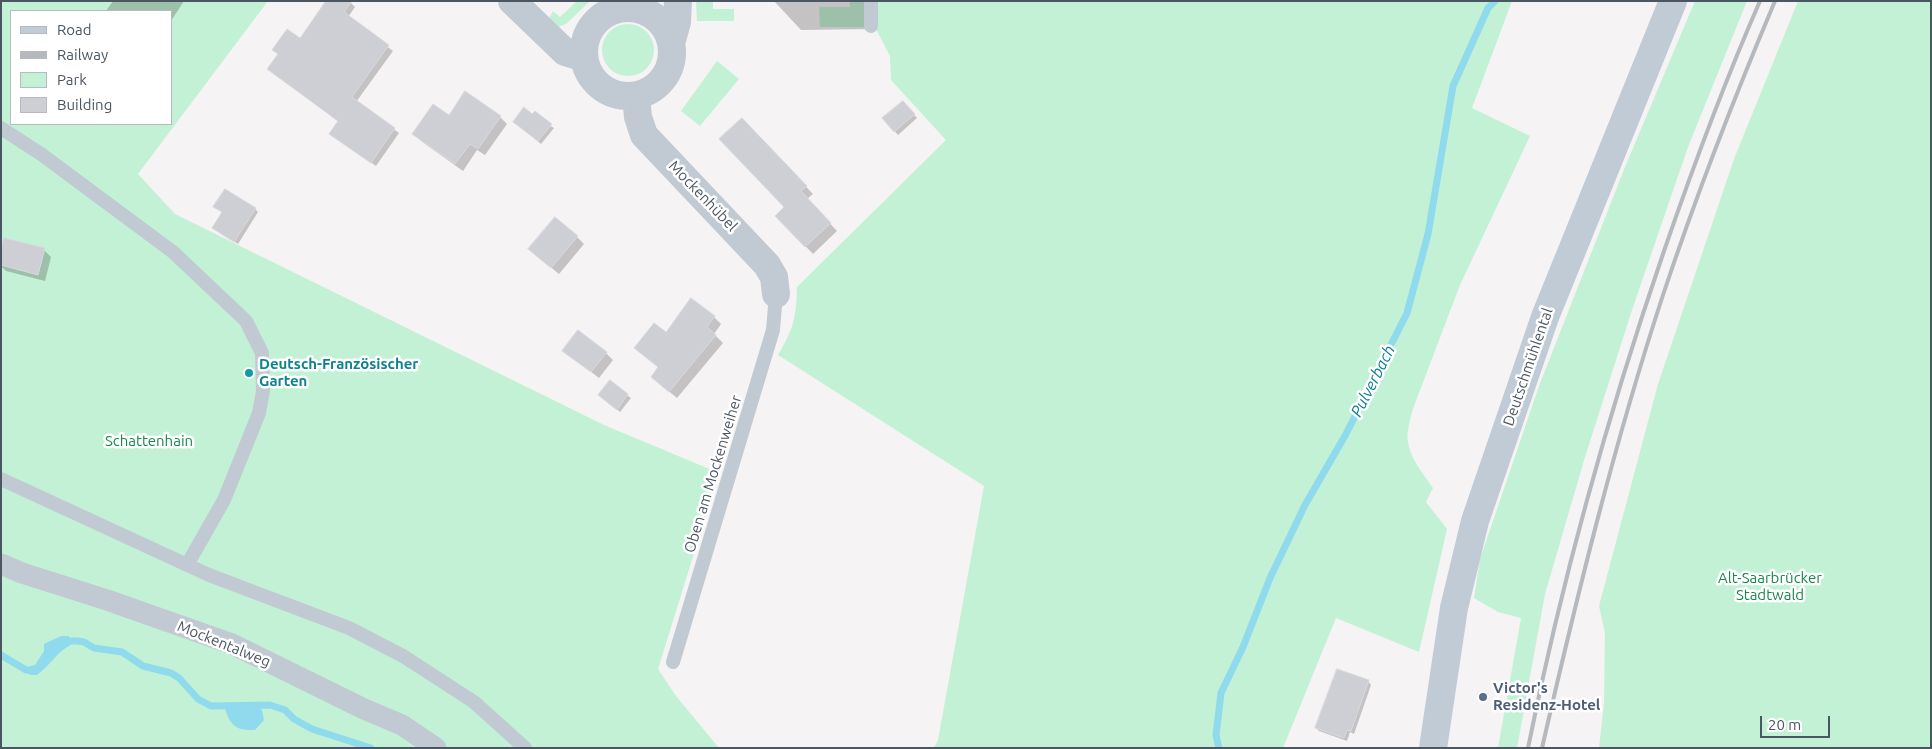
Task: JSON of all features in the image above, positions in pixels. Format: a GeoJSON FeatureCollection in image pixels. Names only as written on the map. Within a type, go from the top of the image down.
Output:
{"type":"FeatureCollection","features":[{"type":"Feature","properties":{"kind":"main road","name":"Deutschmühlental"},"geometry":{"type":"LineString","coordinates":[[1433,748],[1454,608],[1475,521],[1545,317],[1674,1]]}},
{"type":"Feature","properties":{"kind":"street"},"geometry":{"type":"LineString","coordinates":[[512,1],[565,52],[584,58]]}},
{"type":"Feature","properties":{"kind":"street"},"geometry":{"type":"LineString","coordinates":[[672,40],[662,22],[645,10],[620,5],[594,23],[588,34],[584,46],[584,58],[588,72],[596,84],[608,92],[622,96],[636,96],[650,91],[661,82],[669,71],[673,56],[672,40],[677,22],[678,1]]}},
{"type":"Feature","properties":{"kind":"street","name":"Mockenhübel"},"geometry":{"type":"LineString","coordinates":[[636,96],[638,117],[644,134],[767,265],[774,277],[776,294]]}},
{"type":"Feature","properties":{"kind":"street","name":"Mockentalweg"},"geometry":{"type":"LineString","coordinates":[[1,564],[22,574],[107,600],[232,644],[364,709],[402,725],[436,748]]}},
{"type":"Feature","properties":{"kind":"lane"},"geometry":{"type":"LineString","coordinates":[[871,1],[871,26]]}},
{"type":"Feature","properties":{"kind":"lane"},"geometry":{"type":"LineString","coordinates":[[1,128],[41,154],[184,262],[246,321],[262,353],[263,391],[259,413],[224,500],[186,565]]}},
{"type":"Feature","properties":{"kind":"lane","name":"Oben am Mockenweiher"},"geometry":{"type":"LineString","coordinates":[[673,662],[773,330],[776,294]]}},
{"type":"Feature","properties":{"kind":"lane"},"geometry":{"type":"LineString","coordinates":[[1,479],[209,575],[349,628],[403,656],[474,702],[526,748]]}},
{"type":"Feature","properties":{"kind":"green space","name":"Deutsch-Französischer Garten"},"geometry":{"type":"Polygon","coordinates":[[[1,1],[268,1],[138,174],[175,214],[604,425],[719,473],[658,669],[676,696],[719,748],[1,748],[1,1]]]}},
{"type":"Feature","properties":{"kind":"green space"},"geometry":{"type":"Polygon","coordinates":[[[577,1],[590,1],[566,24],[558,27],[547,22],[553,11],[560,17],[577,1]]]}},
{"type":"Feature","properties":{"kind":"green space"},"geometry":{"type":"Polygon","coordinates":[[[696,1],[713,1],[713,9],[734,9],[734,21],[697,21],[696,1]]]}},
{"type":"Feature","properties":{"kind":"green space"},"geometry":{"type":"Polygon","coordinates":[[[850,1],[1512,1],[1472,108],[1530,136],[1460,285],[1414,406],[1408,428],[1408,442],[1411,454],[1433,488],[1426,502],[1447,529],[1419,652],[1336,618],[1283,748],[934,748],[938,740],[984,486],[778,355],[788,337],[793,322],[797,287],[946,140],[891,80],[890,56],[875,27],[820,27],[819,7],[850,7],[850,1]]]}},
{"type":"Feature","properties":{"kind":"green space"},"geometry":{"type":"Polygon","coordinates":[[[1695,1],[1747,1],[1688,147],[1632,310],[1585,457],[1545,594],[1517,748],[1498,748],[1521,618],[1498,612],[1474,598],[1480,559],[1539,386],[1625,167],[1695,1]]]}},
{"type":"Feature","properties":{"kind":"green space","name":"Alt-Saarbrücker Stadtwald"},"geometry":{"type":"Polygon","coordinates":[[[1798,1],[1931,1],[1931,748],[1599,748],[1604,703],[1605,633],[1599,606],[1658,384],[1734,159],[1798,1]]]}},
{"type":"Feature","properties":{"kind":"green space"},"geometry":{"type":"Polygon","coordinates":[[[623,24],[633,24],[647,31],[654,45],[654,55],[647,69],[633,76],[623,76],[613,72],[606,65],[602,55],[602,45],[606,35],[613,28],[623,24]]]}},
{"type":"Feature","properties":{"kind":"green space"},"geometry":{"type":"Polygon","coordinates":[[[717,61],[739,79],[700,126],[681,111],[717,61]]]}},
{"type":"Feature","properties":{"kind":"water"},"geometry":{"type":"Polygon","coordinates":[[[61,636],[69,636],[71,645],[37,675],[25,672],[27,667],[35,665],[44,651],[44,644],[61,636]]]}},
{"type":"Feature","properties":{"kind":"water"},"geometry":{"type":"Polygon","coordinates":[[[253,704],[262,710],[264,720],[255,730],[242,729],[234,725],[228,717],[224,706],[253,704]]]}},
{"type":"Feature","properties":{"kind":"building"},"geometry":{"type":"Polygon","coordinates":[[[326,1],[352,1],[344,12],[389,45],[352,97],[395,128],[371,163],[329,134],[338,121],[267,69],[278,54],[272,50],[287,29],[300,38],[326,1]]]}},
{"type":"Feature","properties":{"kind":"building"},"geometry":{"type":"Polygon","coordinates":[[[465,91],[501,116],[478,149],[470,144],[455,164],[412,134],[433,104],[449,115],[465,91]]]}},
{"type":"Feature","properties":{"kind":"building"},"geometry":{"type":"Polygon","coordinates":[[[903,101],[915,114],[894,132],[882,118],[903,101]]]}},
{"type":"Feature","properties":{"kind":"building"},"geometry":{"type":"Polygon","coordinates":[[[524,107],[532,114],[535,111],[552,124],[538,141],[513,122],[524,107]]]}},
{"type":"Feature","properties":{"kind":"building"},"geometry":{"type":"Polygon","coordinates":[[[742,118],[807,186],[801,191],[831,223],[805,247],[775,216],[784,207],[719,139],[742,118]]]}},
{"type":"Feature","properties":{"kind":"building"},"geometry":{"type":"Polygon","coordinates":[[[225,189],[256,208],[234,242],[212,228],[222,212],[213,207],[225,189]]]}},
{"type":"Feature","properties":{"kind":"building"},"geometry":{"type":"Polygon","coordinates":[[[555,217],[578,236],[551,268],[528,249],[555,217]]]}},
{"type":"Feature","properties":{"kind":"building"},"geometry":{"type":"Polygon","coordinates":[[[4,238],[45,248],[38,275],[1,265],[1,250],[4,238]]]}},
{"type":"Feature","properties":{"kind":"building"},"geometry":{"type":"Polygon","coordinates":[[[691,298],[715,316],[707,327],[716,335],[669,392],[651,377],[658,367],[634,348],[654,323],[666,332],[691,298]]]}},
{"type":"Feature","properties":{"kind":"building"},"geometry":{"type":"Polygon","coordinates":[[[578,330],[607,352],[591,372],[562,351],[578,330]]]}},
{"type":"Feature","properties":{"kind":"building"},"geometry":{"type":"Polygon","coordinates":[[[610,380],[628,394],[617,410],[598,395],[610,380]]]}},
{"type":"Feature","properties":{"kind":"building"},"geometry":{"type":"Polygon","coordinates":[[[1337,669],[1369,680],[1351,731],[1347,730],[1344,738],[1315,728],[1337,669]]]}},
{"type":"Feature","properties":{"kind":"waterway","name":"Pulverbach"},"geometry":{"type":"LineString","coordinates":[[1219,748],[1216,735],[1221,693],[1243,647],[1270,578],[1305,505],[1346,434],[1407,313],[1428,234],[1453,86],[1488,8],[1495,1]]}},
{"type":"Feature","properties":{"kind":"waterway"},"geometry":{"type":"LineString","coordinates":[[63,644],[77,641],[84,642],[94,648],[122,652],[143,666],[171,673],[179,678],[198,699],[211,706],[270,705],[285,710],[294,719],[312,729],[371,748]]}},
{"type":"Feature","properties":{"kind":"waterway"},"geometry":{"type":"LineString","coordinates":[[1,655],[26,670],[34,671]]}},
{"type":"Feature","properties":{"kind":"railway"},"geometry":{"type":"LineString","coordinates":[[1528,748],[1571,559],[1605,435],[1643,312],[1698,157],[1760,1]]}},
{"type":"Feature","properties":{"kind":"railway"},"geometry":{"type":"LineString","coordinates":[[1542,748],[1597,520],[1645,351],[1702,184],[1775,1]]}},
{"type":"Feature","properties":{"kind":"place","name":"Deutsch-Französischer Garten"},"geometry":{"type":"Point","coordinates":[249,373]}},
{"type":"Feature","properties":{"kind":"place","name":"Victor's Residenz-Hotel"},"geometry":{"type":"Point","coordinates":[1483,697]}},
{"type":"Feature","properties":{"kind":"park label","name":"Schattenhain"},"geometry":{"type":"Point","coordinates":[149,441]}}]}
